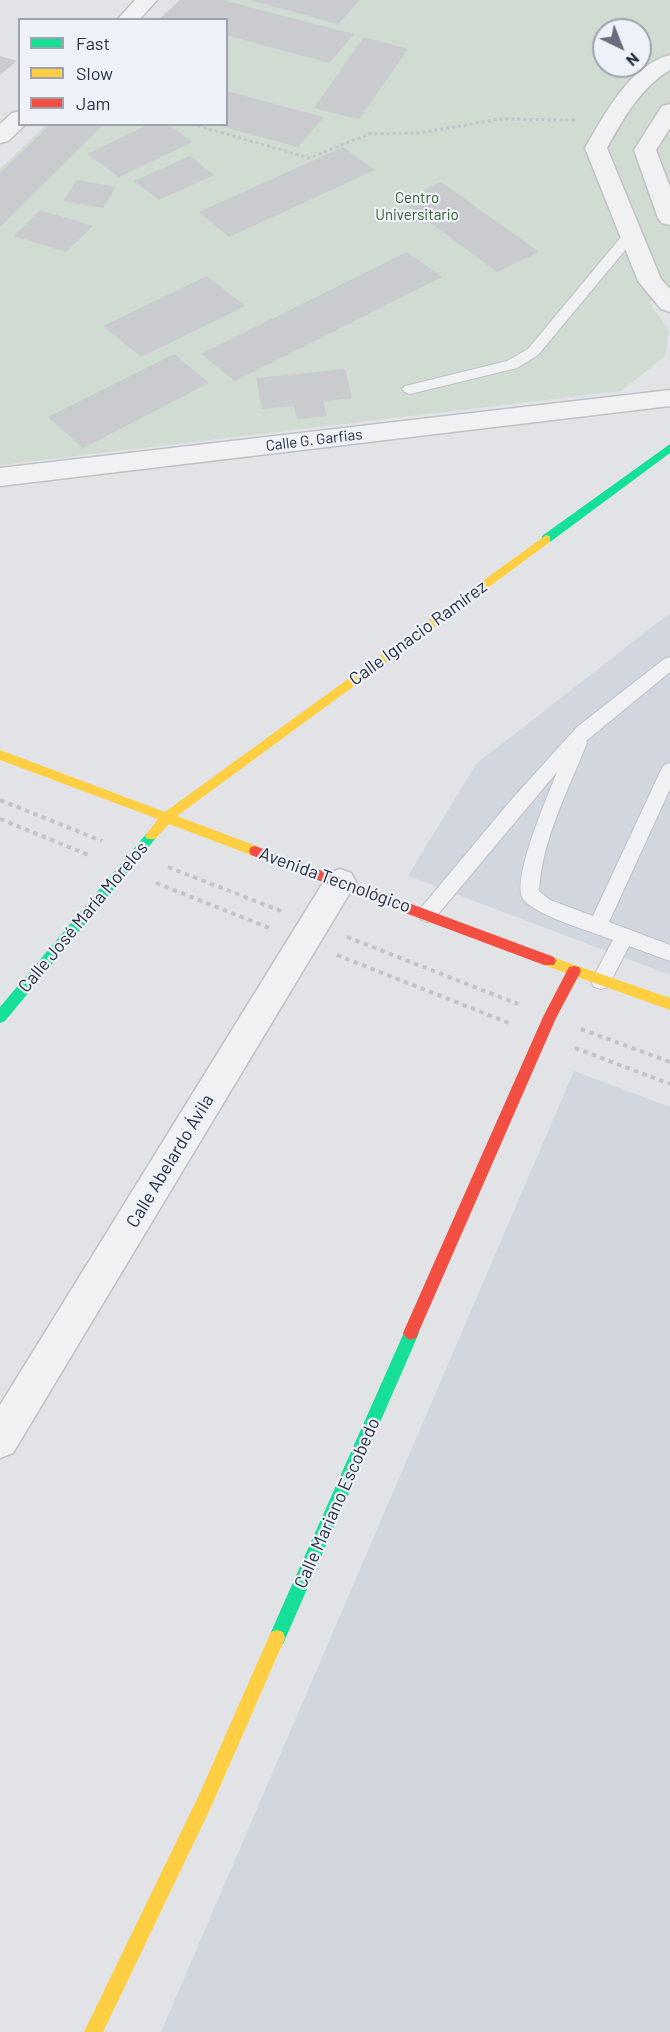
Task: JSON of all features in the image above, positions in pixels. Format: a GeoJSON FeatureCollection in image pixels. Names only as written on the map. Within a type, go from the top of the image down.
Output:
{"type":"FeatureCollection","features":[{"type":"Feature","properties":{"kind":"street"},"geometry":{"type":"LineString","coordinates":[[128,18],[147,0]]}},
{"type":"Feature","properties":{"kind":"street"},"geometry":{"type":"LineString","coordinates":[[670,61],[635,89],[611,120],[596,148],[650,280],[670,304]]}},
{"type":"Feature","properties":{"kind":"street"},"geometry":{"type":"LineString","coordinates":[[670,111],[645,150],[670,218]]}},
{"type":"Feature","properties":{"kind":"street"},"geometry":{"type":"LineString","coordinates":[[0,136],[18,120]]}},
{"type":"Feature","properties":{"kind":"street"},"geometry":{"type":"LineString","coordinates":[[631,234],[651,235],[670,228]]}},
{"type":"Feature","properties":{"kind":"street","name":"Calle G. Garfias"},"geometry":{"type":"LineString","coordinates":[[628,402],[670,376]]}},
{"type":"Feature","properties":{"kind":"street","name":"Calle G. Garfias"},"geometry":{"type":"LineString","coordinates":[[0,477],[670,398]]}},
{"type":"Feature","properties":{"kind":"street","name":"Calle Ignacio Ramírez"},"geometry":{"type":"LineString","coordinates":[[167,817],[670,448]]}},
{"type":"Feature","properties":{"kind":"street","name":"Avenida Tecnológico"},"geometry":{"type":"LineString","coordinates":[[0,755],[574,971],[670,1004]]}},
{"type":"Feature","properties":{"kind":"street","name":"Calle José María Morelos"},"geometry":{"type":"LineString","coordinates":[[0,1017],[167,817]]}},
{"type":"Feature","properties":{"kind":"street","name":"Calle Abelardo Ávila"},"geometry":{"type":"LineString","coordinates":[[0,1440],[340,882]]}},
{"type":"Feature","properties":{"kind":"street","name":"Calle Mariano Escobedo"},"geometry":{"type":"LineString","coordinates":[[93,2032],[210,1790],[550,1017],[574,971]]}},
{"type":"Feature","properties":{"kind":"lane"},"geometry":{"type":"LineString","coordinates":[[410,389],[512,365],[533,352],[631,234]]}},
{"type":"Feature","properties":{"kind":"lane"},"geometry":{"type":"LineString","coordinates":[[426,914],[517,805],[583,732],[670,663]]}},
{"type":"Feature","properties":{"kind":"lane"},"geometry":{"type":"LineString","coordinates":[[583,732],[536,855],[529,878],[530,894],[543,904],[670,953]]}},
{"type":"Feature","properties":{"kind":"lane"},"geometry":{"type":"LineString","coordinates":[[598,926],[670,770]]}},
{"type":"Feature","properties":{"kind":"lane"},"geometry":{"type":"LineString","coordinates":[[601,981],[624,936]]}},
{"type":"Feature","properties":{"kind":"path"},"geometry":{"type":"LineString","coordinates":[[199,126],[309,158],[369,134],[419,134],[499,119],[611,120]]}},
{"type":"Feature","properties":{"kind":"shaded area"},"geometry":{"type":"Polygon","coordinates":[[[670,613],[670,975],[408,876],[476,764],[670,613]]]}},
{"type":"Feature","properties":{"kind":"shaded area"},"geometry":{"type":"Polygon","coordinates":[[[574,1071],[670,1107],[670,2032],[161,2032],[574,1071]]]}},
{"type":"Feature","properties":{"kind":"green space","name":"Centro Universitario"},"geometry":{"type":"Polygon","coordinates":[[[180,0],[670,0],[670,294],[649,302],[669,331],[665,356],[621,391],[0,465],[0,169],[45,126],[228,126],[228,18],[160,18],[180,0]]]}},
{"type":"Feature","properties":{"kind":"building"},"geometry":{"type":"Polygon","coordinates":[[[180,0],[222,0],[354,34],[329,63],[228,36],[228,18],[161,18],[180,0]]]}},
{"type":"Feature","properties":{"kind":"building"},"geometry":{"type":"Polygon","coordinates":[[[250,0],[360,0],[338,24],[250,0]]]}},
{"type":"Feature","properties":{"kind":"building"},"geometry":{"type":"Polygon","coordinates":[[[364,37],[408,49],[359,119],[314,108],[364,37]]]}},
{"type":"Feature","properties":{"kind":"building"},"geometry":{"type":"Polygon","coordinates":[[[0,56],[17,61],[0,75],[0,56]]]}},
{"type":"Feature","properties":{"kind":"building"},"geometry":{"type":"Polygon","coordinates":[[[228,92],[324,117],[298,147],[221,126],[228,126],[228,92]]]}},
{"type":"Feature","properties":{"kind":"building"},"geometry":{"type":"Polygon","coordinates":[[[49,126],[102,126],[0,227],[0,173],[49,126]]]}},
{"type":"Feature","properties":{"kind":"building"},"geometry":{"type":"Polygon","coordinates":[[[146,126],[170,126],[193,142],[119,177],[87,154],[146,126]]]}},
{"type":"Feature","properties":{"kind":"building"},"geometry":{"type":"Polygon","coordinates":[[[343,147],[375,170],[229,237],[199,212],[343,147]]]}},
{"type":"Feature","properties":{"kind":"building"},"geometry":{"type":"Polygon","coordinates":[[[190,156],[214,175],[159,200],[134,181],[190,156]]]}},
{"type":"Feature","properties":{"kind":"building"},"geometry":{"type":"Polygon","coordinates":[[[77,180],[116,187],[103,208],[63,201],[77,180]]]}},
{"type":"Feature","properties":{"kind":"building"},"geometry":{"type":"Polygon","coordinates":[[[441,182],[539,252],[497,272],[400,200],[441,182]]]}},
{"type":"Feature","properties":{"kind":"building"},"geometry":{"type":"Polygon","coordinates":[[[40,210],[93,226],[66,252],[14,236],[40,210]]]}},
{"type":"Feature","properties":{"kind":"building"},"geometry":{"type":"Polygon","coordinates":[[[407,252],[442,277],[235,381],[201,354],[407,252]]]}},
{"type":"Feature","properties":{"kind":"building"},"geometry":{"type":"Polygon","coordinates":[[[207,276],[245,306],[141,357],[103,326],[207,276]]]}},
{"type":"Feature","properties":{"kind":"building"},"geometry":{"type":"Polygon","coordinates":[[[174,354],[209,383],[83,448],[48,417],[174,354]]]}},
{"type":"Feature","properties":{"kind":"building"},"geometry":{"type":"Polygon","coordinates":[[[345,369],[352,398],[323,401],[327,416],[297,419],[294,406],[262,409],[256,378],[345,369]]]}},
{"type":"Feature","properties":{"kind":"traffic: fast"},"geometry":{"type":"LineString","coordinates":[[546,539],[670,448]]}},
{"type":"Feature","properties":{"kind":"traffic: fast"},"geometry":{"type":"LineString","coordinates":[[0,1017],[151,836]]}},
{"type":"Feature","properties":{"kind":"traffic: fast"},"geometry":{"type":"LineString","coordinates":[[277,1638],[411,1333]]}},
{"type":"Feature","properties":{"kind":"traffic: slow"},"geometry":{"type":"LineString","coordinates":[[151,836],[167,817],[546,539]]}},
{"type":"Feature","properties":{"kind":"traffic: slow"},"geometry":{"type":"LineString","coordinates":[[0,755],[255,851]]}},
{"type":"Feature","properties":{"kind":"traffic: slow"},"geometry":{"type":"LineString","coordinates":[[549,961],[670,1004]]}},
{"type":"Feature","properties":{"kind":"traffic: slow"},"geometry":{"type":"LineString","coordinates":[[93,2032],[205,1801],[277,1638]]}},
{"type":"Feature","properties":{"kind":"traffic: jam"},"geometry":{"type":"LineString","coordinates":[[255,851],[549,961]]}},
{"type":"Feature","properties":{"kind":"traffic: jam"},"geometry":{"type":"LineString","coordinates":[[411,1333],[550,1017],[574,971]]}}]}
